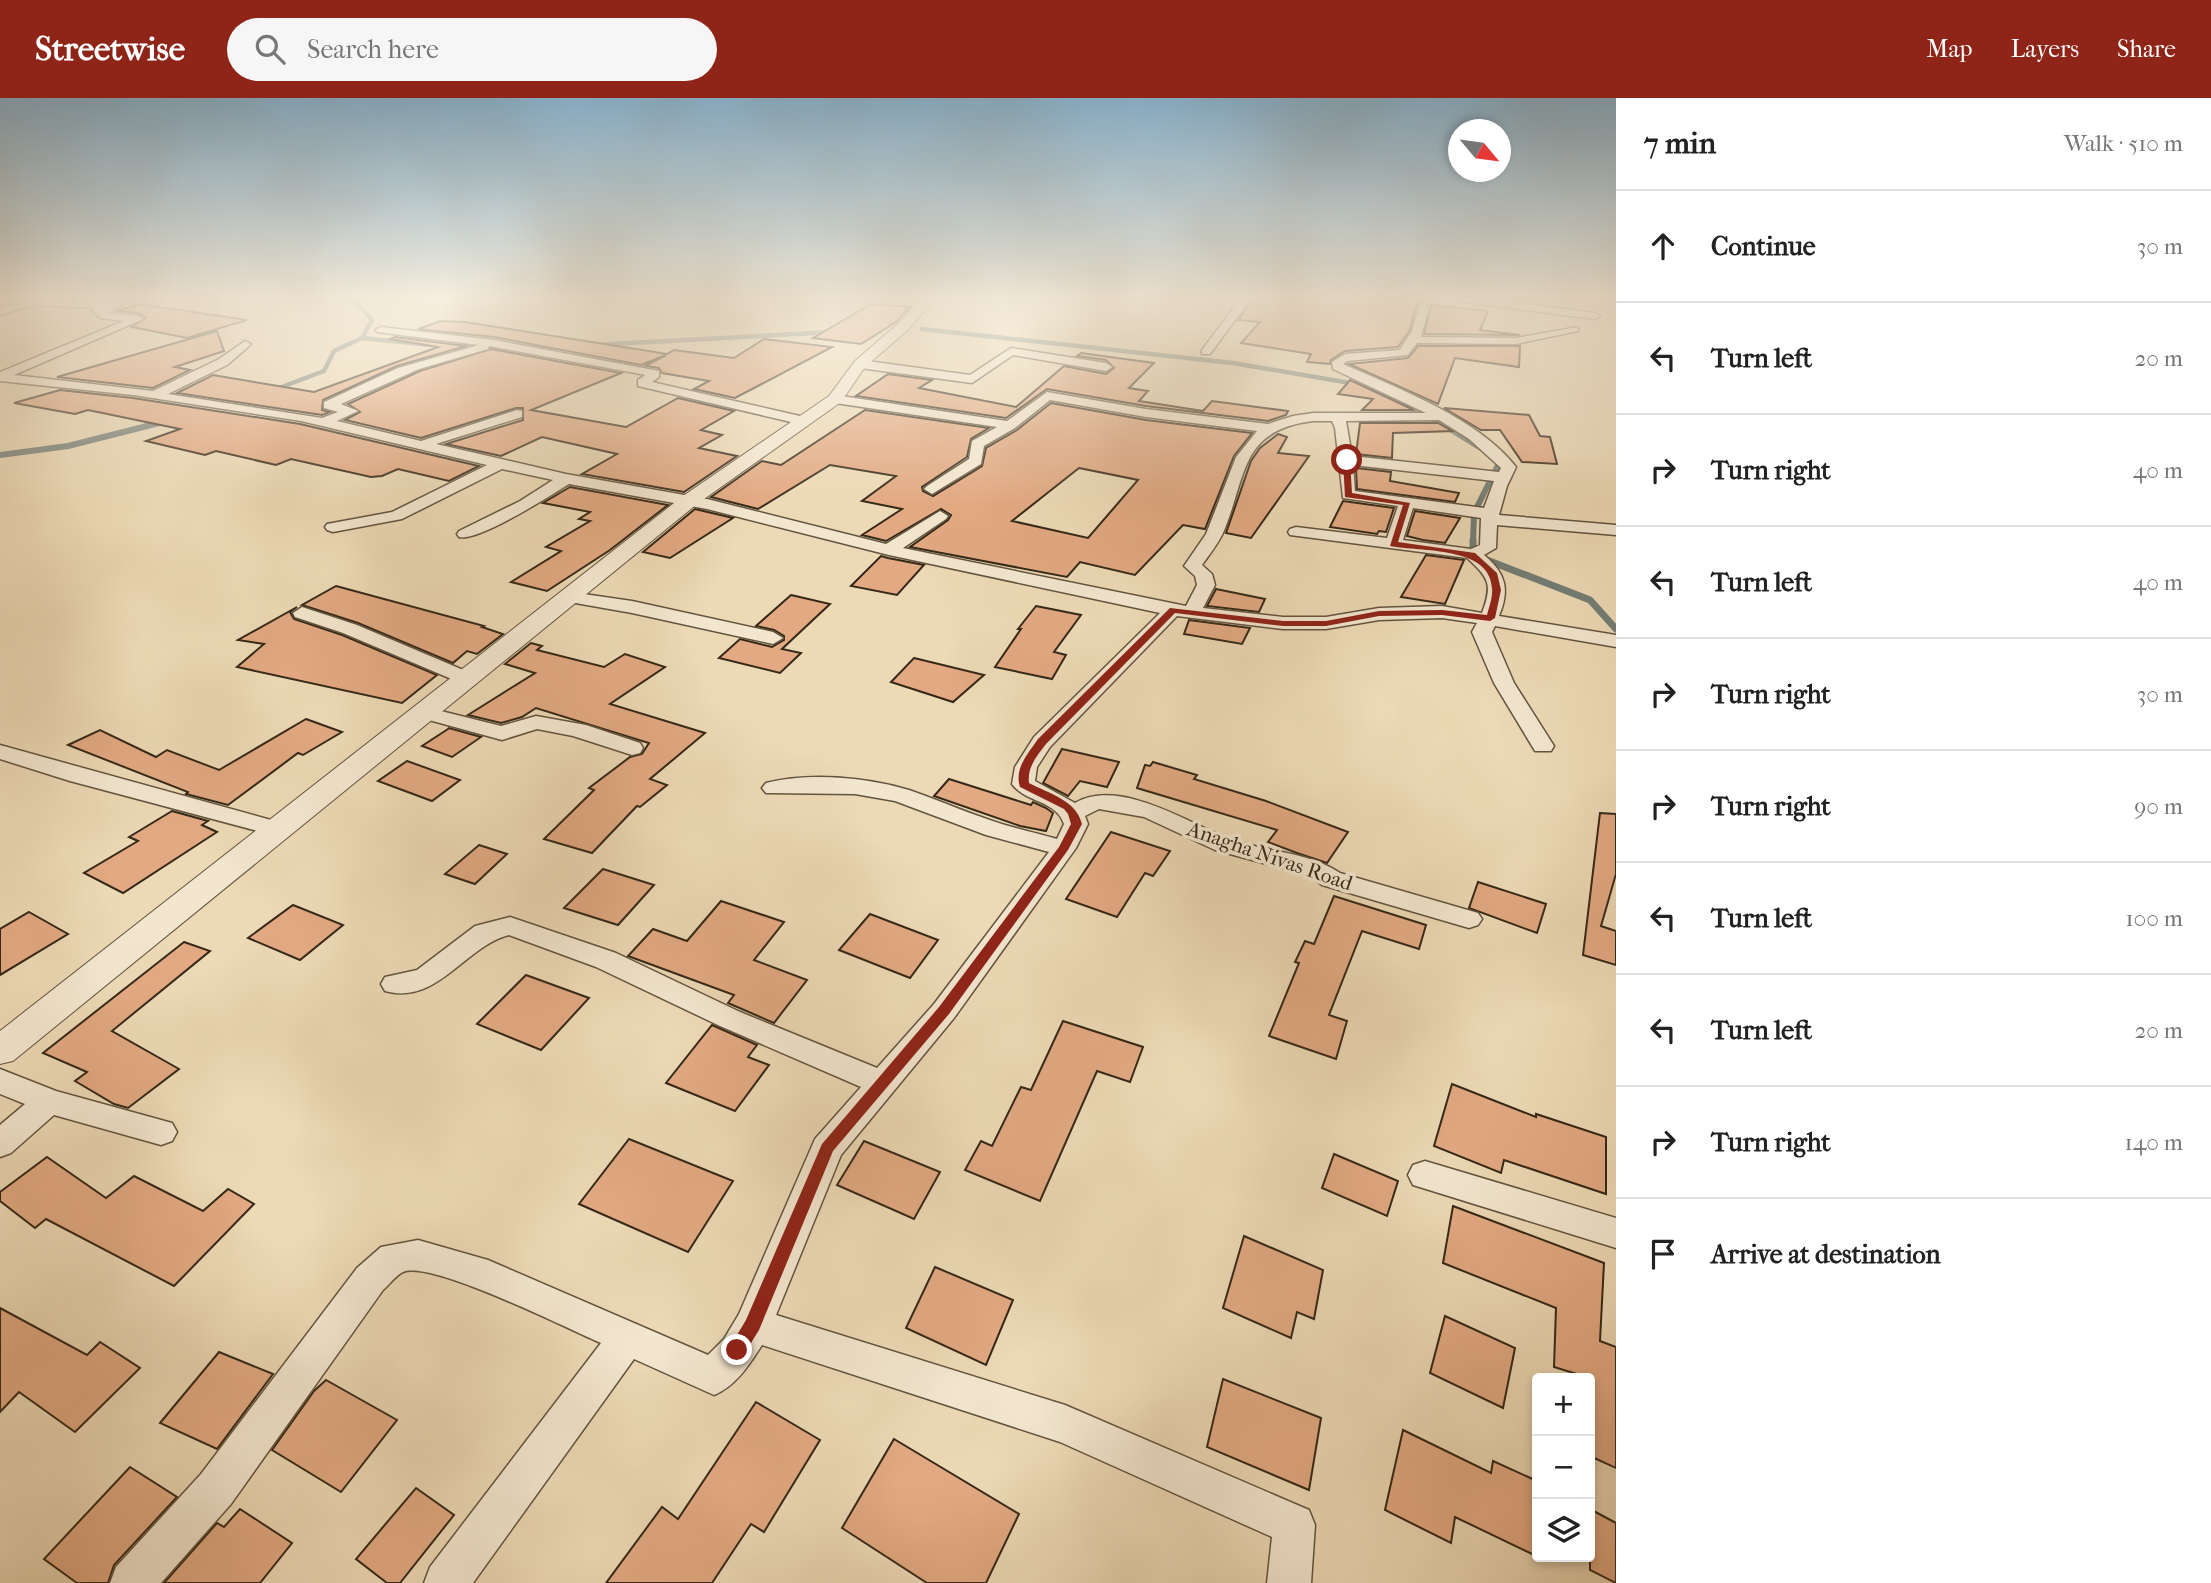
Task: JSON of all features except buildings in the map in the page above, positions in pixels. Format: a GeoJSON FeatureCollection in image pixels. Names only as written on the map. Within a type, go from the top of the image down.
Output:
{"type":"FeatureCollection","features":[{"type":"Feature","properties":{"kind":"street"},"geometry":{"type":"LineString","coordinates":[[0,377],[25,366]]}},
{"type":"Feature","properties":{"kind":"street"},"geometry":{"type":"LineString","coordinates":[[155,395],[214,366]]}},
{"type":"Feature","properties":{"kind":"street"},"geometry":{"type":"LineString","coordinates":[[324,422],[351,411],[330,405],[417,366]]}},
{"type":"Feature","properties":{"kind":"street"},"geometry":{"type":"LineString","coordinates":[[572,366],[616,379]]}},
{"type":"Feature","properties":{"kind":"street"},"geometry":{"type":"LineString","coordinates":[[615,366],[655,374],[642,383],[804,421]]}},
{"type":"Feature","properties":{"kind":"street"},"geometry":{"type":"LineString","coordinates":[[0,1051],[690,500],[835,398],[858,366]]}},
{"type":"Feature","properties":{"kind":"street"},"geometry":{"type":"LineString","coordinates":[[877,366],[972,379],[990,366]]}},
{"type":"Feature","properties":{"kind":"street"},"geometry":{"type":"LineString","coordinates":[[1102,366],[1106,367]]}},
{"type":"Feature","properties":{"kind":"street"},"geometry":{"type":"LineString","coordinates":[[1338,366],[1483,442],[1509,467],[1496,476],[1347,460]]}},
{"type":"Feature","properties":{"kind":"street"},"geometry":{"type":"LineString","coordinates":[[0,377],[155,395],[324,422],[566,479],[690,500],[889,550],[1182,611],[1283,623],[1326,623],[1379,614],[1430,612],[1490,618],[1616,640]]}},
{"type":"Feature","properties":{"kind":"street"},"geometry":{"type":"LineString","coordinates":[[632,384],[649,385]]}},
{"type":"Feature","properties":{"kind":"street"},"geometry":{"type":"LineString","coordinates":[[932,489],[976,461],[977,444],[1010,425],[1047,396],[1146,413],[1267,428]]}},
{"type":"Feature","properties":{"kind":"street"},"geometry":{"type":"LineString","coordinates":[[835,398],[1010,425]]}},
{"type":"Feature","properties":{"kind":"street"},"geometry":{"type":"LineString","coordinates":[[422,444],[517,414]]}},
{"type":"Feature","properties":{"kind":"street"},"geometry":{"type":"LineString","coordinates":[[1337,417],[1342,428],[1347,460],[1348,495],[1544,526],[1616,530]]}},
{"type":"Feature","properties":{"kind":"street"},"geometry":{"type":"LineString","coordinates":[[132,1583],[216,1489],[338,1320],[370,1279],[394,1258],[418,1255],[475,1270],[713,1377],[737,1350],[753,1325],[827,1148],[944,1011],[1064,848],[1076,824],[1074,813],[1068,807],[1024,785],[1023,773],[1029,760],[1042,741],[1182,611],[1206,585],[1203,574],[1193,566],[1213,536],[1242,460],[1256,436],[1267,428],[1293,418],[1432,417]]}},
{"type":"Feature","properties":{"kind":"street"},"geometry":{"type":"LineString","coordinates":[[333,527],[396,516],[502,463]]}},
{"type":"Feature","properties":{"kind":"street"},"geometry":{"type":"LineString","coordinates":[[1296,532],[1472,554],[1488,548],[1489,516],[1496,476]]}},
{"type":"Feature","properties":{"kind":"street"},"geometry":{"type":"LineString","coordinates":[[465,534],[526,504],[566,479]]}},
{"type":"Feature","properties":{"kind":"street"},"geometry":{"type":"LineString","coordinates":[[1393,544],[1407,503]]}},
{"type":"Feature","properties":{"kind":"street"},"geometry":{"type":"LineString","coordinates":[[889,550],[940,516]]}},
{"type":"Feature","properties":{"kind":"street"},"geometry":{"type":"LineString","coordinates":[[1472,554],[1493,573],[1497,590],[1490,618],[1482,632],[1504,683],[1543,746]]}},
{"type":"Feature","properties":{"kind":"street"},"geometry":{"type":"LineString","coordinates":[[570,597],[632,607],[773,638]]}},
{"type":"Feature","properties":{"kind":"street"},"geometry":{"type":"LineString","coordinates":[[302,612],[360,633],[468,679]]}},
{"type":"Feature","properties":{"kind":"street"},"geometry":{"type":"LineString","coordinates":[[425,713],[502,733],[536,722],[578,730],[632,748]]}},
{"type":"Feature","properties":{"kind":"street"},"geometry":{"type":"LineString","coordinates":[[0,752],[78,776],[280,830]]}},
{"type":"Feature","properties":{"kind":"street"},"geometry":{"type":"LineString","coordinates":[[774,788],[815,785],[856,787],[900,795],[995,830],[1064,848]]}},
{"type":"Feature","properties":{"kind":"street","name":"Anagha Nivas Road"},"geometry":{"type":"LineString","coordinates":[[1074,813],[1095,801],[1150,811],[1224,845],[1317,869],[1331,879],[1469,919]]}},
{"type":"Feature","properties":{"kind":"street"},"geometry":{"type":"LineString","coordinates":[[395,984],[425,978],[485,932],[510,926],[606,960],[730,1019],[883,1083]]}},
{"type":"Feature","properties":{"kind":"street"},"geometry":{"type":"LineString","coordinates":[[0,1081],[49,1101],[161,1132]]}},
{"type":"Feature","properties":{"kind":"street"},"geometry":{"type":"LineString","coordinates":[[0,1144],[49,1101]]}},
{"type":"Feature","properties":{"kind":"street"},"geometry":{"type":"LineString","coordinates":[[1425,1175],[1616,1233]]}},
{"type":"Feature","properties":{"kind":"street"},"geometry":{"type":"LineString","coordinates":[[753,1325],[1065,1424],[1294,1525],[1289,1583]]}},
{"type":"Feature","properties":{"kind":"street"},"geometry":{"type":"LineString","coordinates":[[446,1583],[628,1337]]}},
{"type":"Feature","properties":{"kind":"waterway"},"geometry":{"type":"LineString","coordinates":[[271,391],[324,371],[326,366]]}},
{"type":"Feature","properties":{"kind":"waterway"},"geometry":{"type":"LineString","coordinates":[[1252,366],[1356,384],[1404,405]]}},
{"type":"Feature","properties":{"kind":"waterway"},"geometry":{"type":"LineString","coordinates":[[1400,403],[1429,416],[1497,458],[1498,465],[1475,511]]}},
{"type":"Feature","properties":{"kind":"waterway"},"geometry":{"type":"LineString","coordinates":[[0,455],[68,446],[167,421]]}},
{"type":"Feature","properties":{"kind":"waterway"},"geometry":{"type":"LineString","coordinates":[[1473,542],[1474,514]]}},
{"type":"Feature","properties":{"kind":"waterway"},"geometry":{"type":"LineString","coordinates":[[1473,542],[1473,548]]}},
{"type":"Feature","properties":{"kind":"waterway"},"geometry":{"type":"LineString","coordinates":[[1487,560],[1590,600],[1616,629]]}},
{"type":"Feature","properties":{"kind":"route"},"geometry":{"type":"LineString","coordinates":[[737,1350],[753,1325],[827,1148],[944,1011],[1064,848],[1076,824],[1074,813],[1068,807],[1024,785],[1023,773],[1029,760],[1042,741],[1173,610],[1283,623],[1326,623],[1379,614],[1442,612],[1490,618],[1497,590],[1493,573],[1472,554],[1393,544],[1407,503],[1348,495],[1347,460]]}}]}
